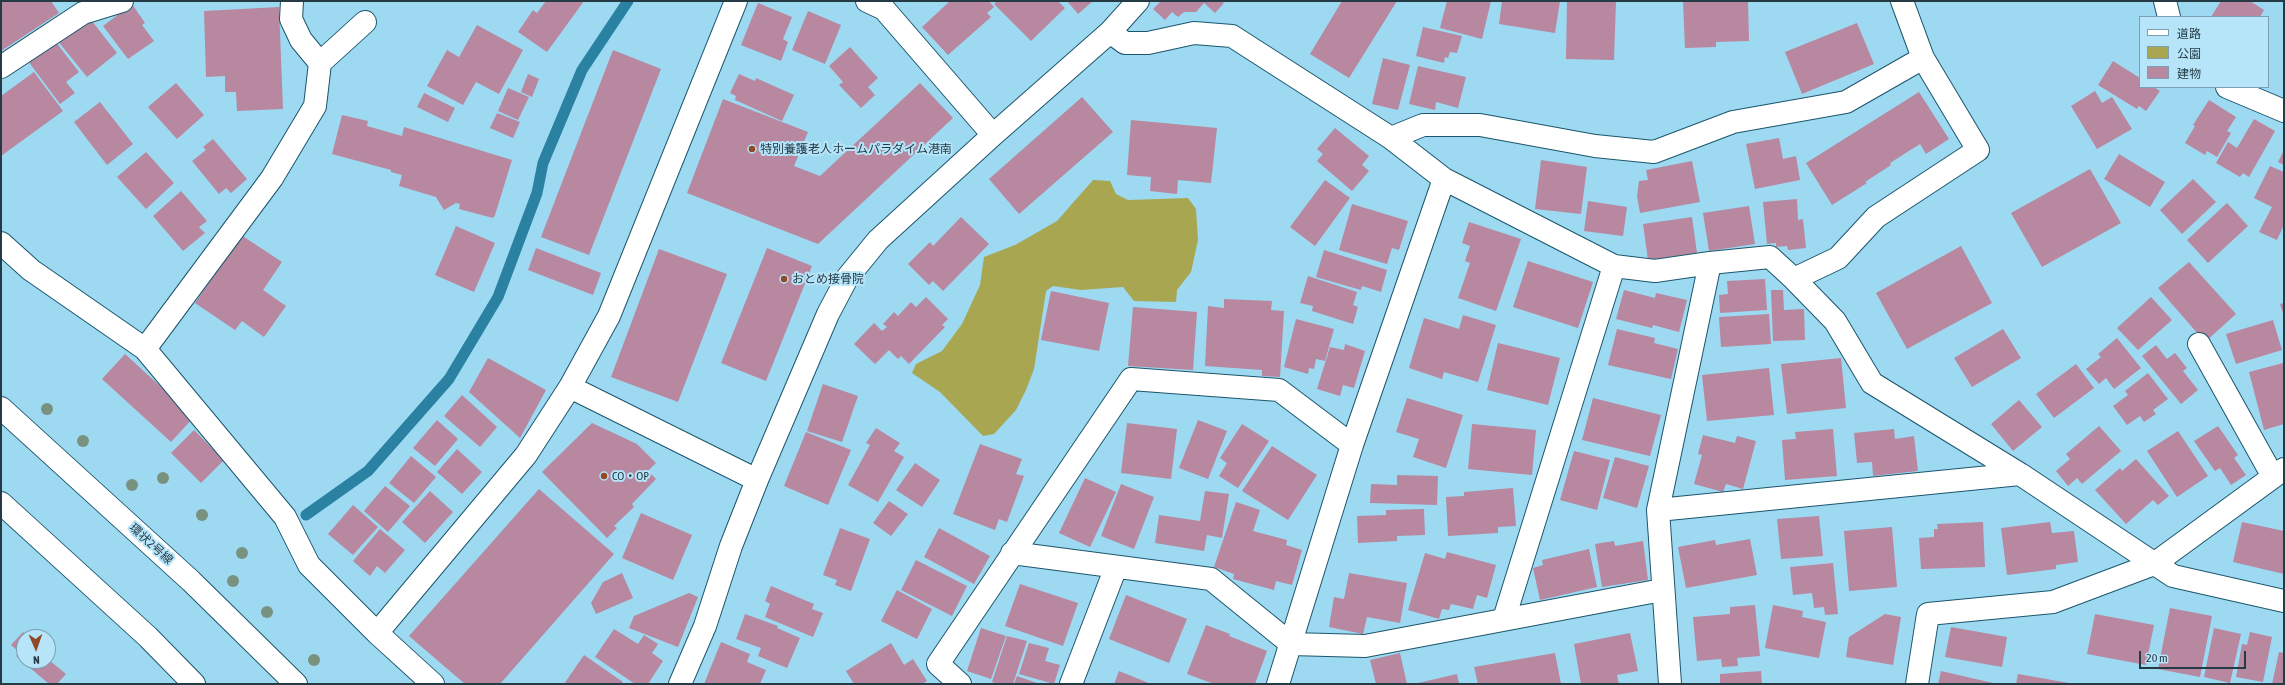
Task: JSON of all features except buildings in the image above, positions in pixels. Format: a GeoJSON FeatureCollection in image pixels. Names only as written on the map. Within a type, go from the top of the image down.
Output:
{"type":"FeatureCollection","features":[{"type":"Feature","properties":{"kind":"street"},"geometry":{"type":"LineString","coordinates":[[1,66],[83,13],[122,1]]}},
{"type":"Feature","properties":{"kind":"street"},"geometry":{"type":"LineString","coordinates":[[292,1],[291,19],[301,40],[320,63]]}},
{"type":"Feature","properties":{"kind":"street"},"geometry":{"type":"LineString","coordinates":[[377,633],[526,455],[570,387],[609,316],[736,1]]}},
{"type":"Feature","properties":{"kind":"street"},"geometry":{"type":"LineString","coordinates":[[680,684],[705,626],[731,546],[757,480],[828,314],[847,278],[878,240],[993,134],[1110,32],[1138,1]]}},
{"type":"Feature","properties":{"kind":"street"},"geometry":{"type":"LineString","coordinates":[[1794,279],[1838,258],[1876,217],[1978,150],[1923,58],[1902,1]]}},
{"type":"Feature","properties":{"kind":"street"},"geometry":{"type":"LineString","coordinates":[[2165,1],[2169,16]]}},
{"type":"Feature","properties":{"kind":"street"},"geometry":{"type":"LineString","coordinates":[[881,4],[993,134]]}},
{"type":"Feature","properties":{"kind":"street"},"geometry":{"type":"LineString","coordinates":[[145,349],[272,178],[314,106],[320,63],[365,22]]}},
{"type":"Feature","properties":{"kind":"street"},"geometry":{"type":"LineString","coordinates":[[1110,32],[1125,43],[1148,43],[1194,33],[1232,36],[1390,138],[1444,179],[1614,266],[1655,271],[1710,263],[1770,257],[1835,321],[1872,383],[2020,474],[2173,576],[2284,601]]}},
{"type":"Feature","properties":{"kind":"street"},"geometry":{"type":"LineString","coordinates":[[1390,138],[1423,125],[1480,125],[1595,146],[1654,152],[1733,122],[1846,102],[1923,58]]}},
{"type":"Feature","properties":{"kind":"street"},"geometry":{"type":"LineString","coordinates":[[2228,88],[2284,111]]}},
{"type":"Feature","properties":{"kind":"street"},"geometry":{"type":"LineString","coordinates":[[1278,684],[1352,445],[1444,179]]}},
{"type":"Feature","properties":{"kind":"street"},"geometry":{"type":"LineString","coordinates":[[1,243],[31,270],[145,349],[285,517],[309,565],[377,633],[433,684]]}},
{"type":"Feature","properties":{"kind":"street"},"geometry":{"type":"LineString","coordinates":[[1670,684],[1662,590],[1658,510],[1710,263]]}},
{"type":"Feature","properties":{"kind":"street"},"geometry":{"type":"LineString","coordinates":[[1504,620],[1614,266]]}},
{"type":"Feature","properties":{"kind":"street"},"geometry":{"type":"LineString","coordinates":[[1917,684],[1928,614],[2053,602],[2154,564],[2278,472],[2199,344]]}},
{"type":"Feature","properties":{"kind":"street"},"geometry":{"type":"LineString","coordinates":[[960,684],[938,664],[1131,379],[1279,390],[1352,445]]}},
{"type":"Feature","properties":{"kind":"street"},"geometry":{"type":"LineString","coordinates":[[570,387],[757,480]]}},
{"type":"Feature","properties":{"kind":"street","name":"環状2号線"},"geometry":{"type":"LineString","coordinates":[[1,408],[192,581],[296,684]]}},
{"type":"Feature","properties":{"kind":"street"},"geometry":{"type":"LineString","coordinates":[[1658,510],[2020,474]]}},
{"type":"Feature","properties":{"kind":"street"},"geometry":{"type":"LineString","coordinates":[[1,503],[148,637],[194,684]]}},
{"type":"Feature","properties":{"kind":"street"},"geometry":{"type":"LineString","coordinates":[[1012,553],[1211,579],[1291,644],[1365,646],[1662,590]]}},
{"type":"Feature","properties":{"kind":"street"},"geometry":{"type":"LineString","coordinates":[[1071,684],[1116,567]]}},
{"type":"Feature","properties":{"kind":"green space"},"geometry":{"type":"Polygon","coordinates":[[[1093,180],[1110,181],[1116,194],[1128,200],[1188,198],[1196,209],[1198,240],[1191,272],[1177,290],[1176,302],[1134,301],[1123,287],[1081,290],[1053,286],[1046,291],[1034,369],[1026,390],[1016,410],[994,434],[983,436],[940,392],[912,373],[916,364],[942,351],[962,324],[980,285],[984,257],[1015,245],[1057,221],[1093,180]]]}},
{"type":"Feature","properties":{"kind":"waterway"},"geometry":{"type":"LineString","coordinates":[[306,515],[368,471],[449,379],[498,297],[537,193],[543,163],[582,70],[628,1]]}},
{"type":"Feature","properties":{"kind":"place","name":"特別養護老人ホームパラダイム港南"},"geometry":{"type":"Point","coordinates":[752,149]}},
{"type":"Feature","properties":{"kind":"place","name":"おとめ接骨院"},"geometry":{"type":"Point","coordinates":[784,279]}},
{"type":"Feature","properties":{"kind":"place","name":"CO・OP"},"geometry":{"type":"Point","coordinates":[604,476]}}]}
